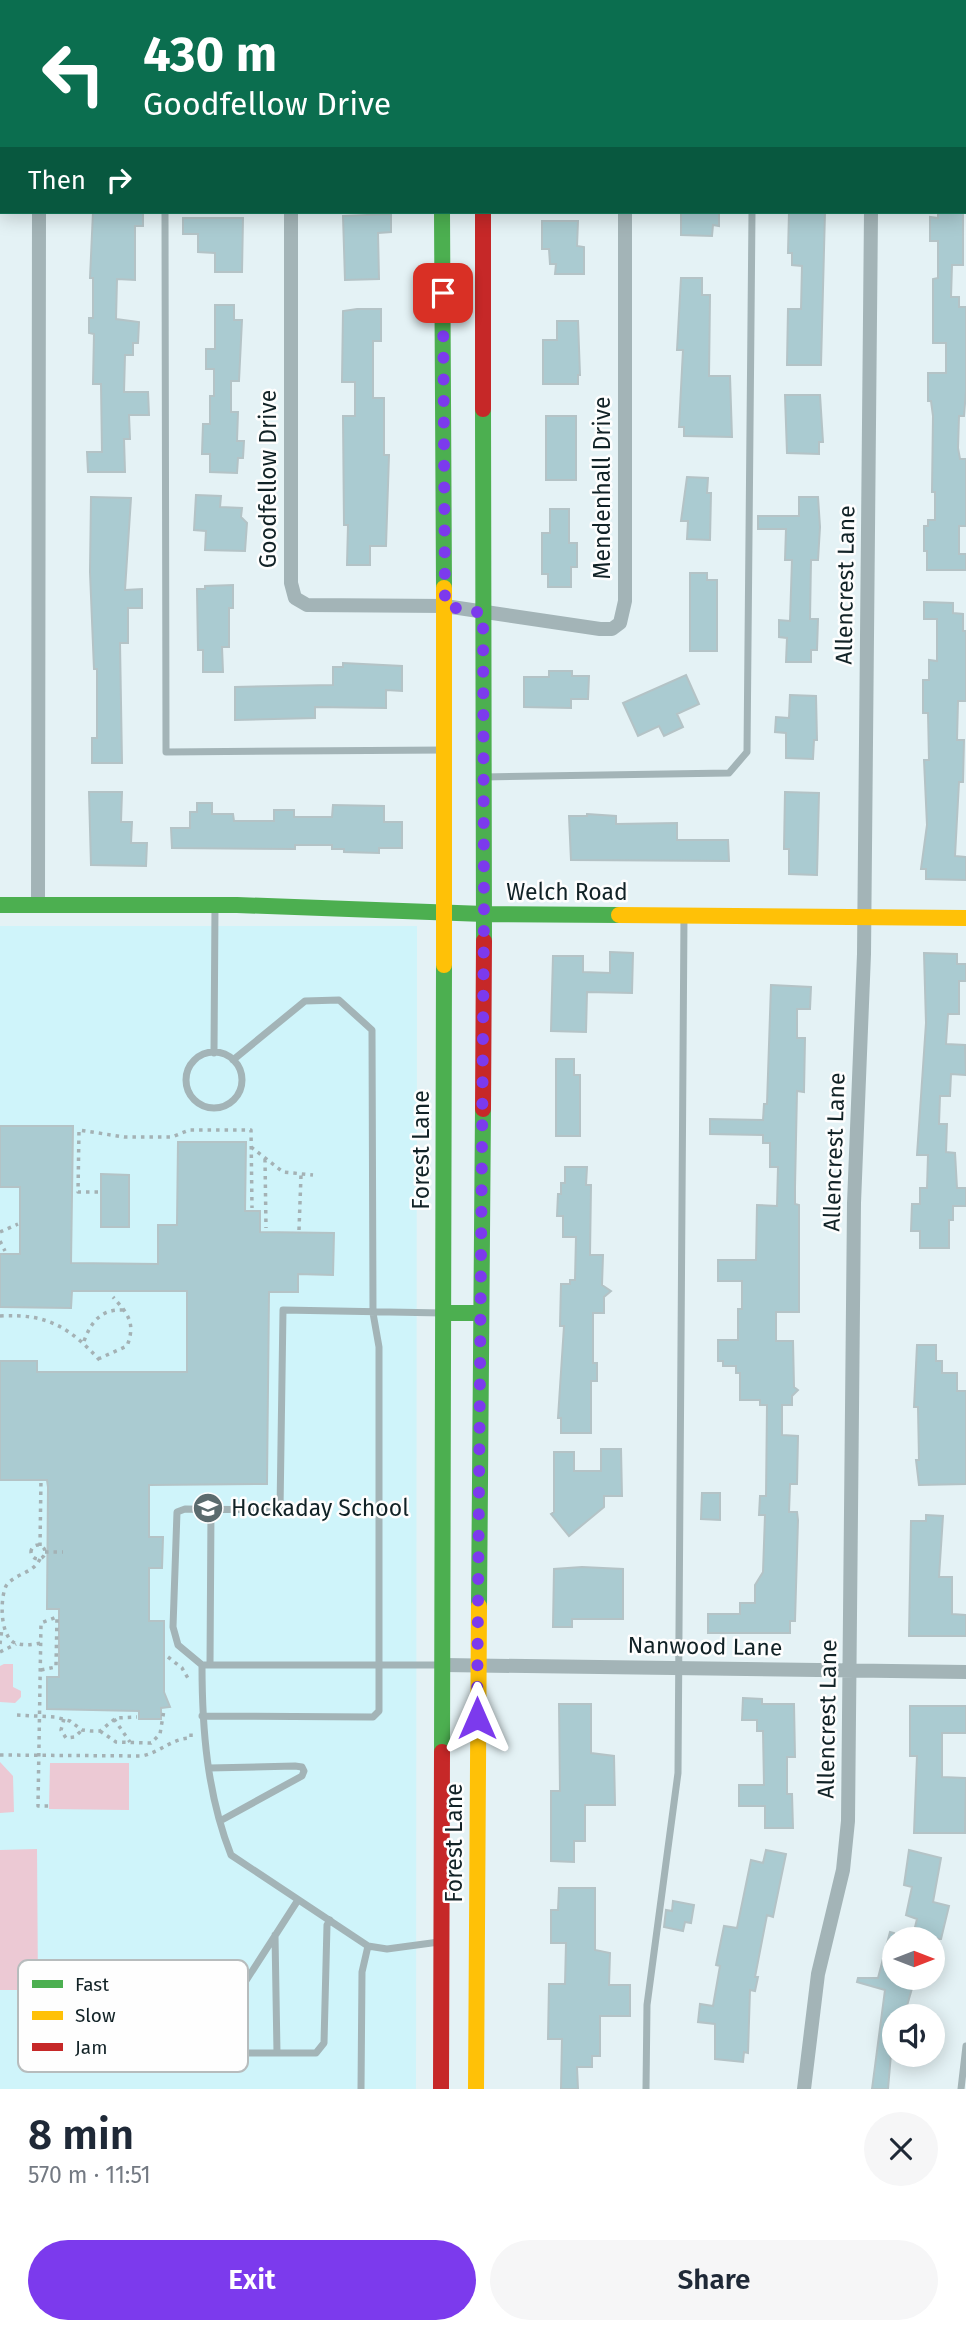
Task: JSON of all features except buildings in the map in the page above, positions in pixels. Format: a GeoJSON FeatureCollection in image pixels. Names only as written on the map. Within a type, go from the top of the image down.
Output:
{"type":"FeatureCollection","features":[{"type":"Feature","properties":{"kind":"main road","name":"Forest Lane"},"geometry":{"type":"LineString","coordinates":[[441,2089],[445,750],[443,214]]}},
{"type":"Feature","properties":{"kind":"main road","name":"Forest Lane"},"geometry":{"type":"LineString","coordinates":[[476,2089],[484,914],[483,214]]}},
{"type":"Feature","properties":{"kind":"main road","name":"Welch Road"},"geometry":{"type":"LineString","coordinates":[[0,905],[215,905],[484,914],[966,918]]}},
{"type":"Feature","properties":{"kind":"main road"},"geometry":{"type":"LineString","coordinates":[[444,1313],[480,1312]]}},
{"type":"Feature","properties":{"kind":"street"},"geometry":{"type":"LineString","coordinates":[[38,905],[39,214]]}},
{"type":"Feature","properties":{"kind":"street","name":"Goodfellow Drive"},"geometry":{"type":"LineString","coordinates":[[291,214],[291,583],[295,598],[307,605],[445,606],[483,613]]}},
{"type":"Feature","properties":{"kind":"street","name":"Mendenhall Drive"},"geometry":{"type":"LineString","coordinates":[[483,613],[600,629],[612,629],[620,623],[624,615],[625,214]]}},
{"type":"Feature","properties":{"kind":"street","name":"Allencrest Lane"},"geometry":{"type":"LineString","coordinates":[[804,2089],[818,1974],[845,1858],[848,1821],[854,1203],[864,918],[871,214]]}},
{"type":"Feature","properties":{"kind":"street","name":"Nanwood Lane"},"geometry":{"type":"LineString","coordinates":[[444,1665],[966,1672]]}},
{"type":"Feature","properties":{"kind":"lane"},"geometry":{"type":"LineString","coordinates":[[165,214],[166,751],[445,750]]}},
{"type":"Feature","properties":{"kind":"lane"},"geometry":{"type":"LineString","coordinates":[[483,777],[729,773],[747,752],[752,214]]}},
{"type":"Feature","properties":{"kind":"lane"},"geometry":{"type":"LineString","coordinates":[[214,1052],[215,905]]}},
{"type":"Feature","properties":{"kind":"lane"},"geometry":{"type":"LineString","coordinates":[[646,2089],[647,2005],[656,1916],[678,1773],[684,916]]}},
{"type":"Feature","properties":{"kind":"lane"},"geometry":{"type":"LineString","coordinates":[[202,1716],[373,1717],[379,1711],[379,1336],[373,1313],[372,1030],[340,1000],[305,1000],[233,1060]]}},
{"type":"Feature","properties":{"kind":"lane"},"geometry":{"type":"LineString","coordinates":[[214,1052],[233,1060],[242,1076],[239,1094],[226,1106],[208,1108],[192,1098],[186,1082],[191,1064],[197,1058],[214,1052]]}},
{"type":"Feature","properties":{"kind":"lane"},"geometry":{"type":"LineString","coordinates":[[444,1313],[283,1310],[279,1510],[185,1509],[177,1513],[173,1626],[178,1645],[206,1665],[444,1665]]}},
{"type":"Feature","properties":{"kind":"lane"},"geometry":{"type":"LineString","coordinates":[[211,1509],[202,1716],[220,1821],[231,1855],[368,1946],[387,1949],[442,1941]]}},
{"type":"Feature","properties":{"kind":"lane"},"geometry":{"type":"LineString","coordinates":[[209,1768],[295,1766],[302,1767],[304,1771],[302,1776],[220,1821]]}},
{"type":"Feature","properties":{"kind":"lane"},"geometry":{"type":"LineString","coordinates":[[248,1977],[298,1900]]}},
{"type":"Feature","properties":{"kind":"lane"},"geometry":{"type":"LineString","coordinates":[[248,2053],[316,2053],[324,2043],[327,1925],[330,1920]]}},
{"type":"Feature","properties":{"kind":"lane"},"geometry":{"type":"LineString","coordinates":[[275,1935],[277,2053]]}},
{"type":"Feature","properties":{"kind":"lane"},"geometry":{"type":"LineString","coordinates":[[362,2089],[362,1972],[368,1946]]}},
{"type":"Feature","properties":{"kind":"lane"},"geometry":{"type":"LineString","coordinates":[[961,2089],[966,2046]]}},
{"type":"Feature","properties":{"kind":"path"},"geometry":{"type":"LineString","coordinates":[[98,1192],[78,1192],[79,1130],[124,1137],[172,1137],[189,1130],[251,1130],[252,1208]]}},
{"type":"Feature","properties":{"kind":"path"},"geometry":{"type":"LineString","coordinates":[[251,1147],[283,1172],[313,1175]]}},
{"type":"Feature","properties":{"kind":"path"},"geometry":{"type":"LineString","coordinates":[[265,1159],[266,1228]]}},
{"type":"Feature","properties":{"kind":"path"},"geometry":{"type":"LineString","coordinates":[[299,1230],[300,1175]]}},
{"type":"Feature","properties":{"kind":"path"},"geometry":{"type":"LineString","coordinates":[[0,1231],[18,1224]]}},
{"type":"Feature","properties":{"kind":"path"},"geometry":{"type":"LineString","coordinates":[[0,1241],[5,1251]]}},
{"type":"Feature","properties":{"kind":"path"},"geometry":{"type":"LineString","coordinates":[[98,1359],[127,1346],[132,1334],[131,1321],[113,1297]]}},
{"type":"Feature","properties":{"kind":"path"},"geometry":{"type":"LineString","coordinates":[[84,1342],[90,1325],[97,1318],[105,1312],[125,1310]]}},
{"type":"Feature","properties":{"kind":"path"},"geometry":{"type":"LineString","coordinates":[[0,1316],[64,1326],[84,1342],[103,1364]]}},
{"type":"Feature","properties":{"kind":"path"},"geometry":{"type":"LineString","coordinates":[[41,1478],[40,1546],[45,1552]]}},
{"type":"Feature","properties":{"kind":"path"},"geometry":{"type":"LineString","coordinates":[[41,1514],[47,1514]]}},
{"type":"Feature","properties":{"kind":"path"},"geometry":{"type":"LineString","coordinates":[[40,1546],[33,1547],[31,1554],[40,1559]]}},
{"type":"Feature","properties":{"kind":"path"},"geometry":{"type":"LineString","coordinates":[[45,1552],[63,1552]]}},
{"type":"Feature","properties":{"kind":"path"},"geometry":{"type":"LineString","coordinates":[[0,1644],[1,1603],[5,1587],[34,1568],[45,1552]]}},
{"type":"Feature","properties":{"kind":"path"},"geometry":{"type":"LineString","coordinates":[[41,1670],[56,1667],[57,1617],[41,1623],[38,1806],[49,1806]]}},
{"type":"Feature","properties":{"kind":"path"},"geometry":{"type":"LineString","coordinates":[[2,1626],[9,1639],[18,1644]]}},
{"type":"Feature","properties":{"kind":"path"},"geometry":{"type":"LineString","coordinates":[[0,1653],[18,1644],[41,1643]]}},
{"type":"Feature","properties":{"kind":"path"},"geometry":{"type":"LineString","coordinates":[[167,1657],[182,1668],[192,1690]]}},
{"type":"Feature","properties":{"kind":"path"},"geometry":{"type":"LineString","coordinates":[[17,1716],[64,1719],[82,1730],[100,1731],[116,1742],[146,1744],[160,1734],[164,1710]]}},
{"type":"Feature","properties":{"kind":"path"},"geometry":{"type":"LineString","coordinates":[[121,1725],[126,1717]]}},
{"type":"Feature","properties":{"kind":"path"},"geometry":{"type":"LineString","coordinates":[[100,1731],[114,1719],[137,1717]]}},
{"type":"Feature","properties":{"kind":"path"},"geometry":{"type":"LineString","coordinates":[[64,1719],[61,1730],[66,1738],[75,1737],[82,1730]]}},
{"type":"Feature","properties":{"kind":"path"},"geometry":{"type":"LineString","coordinates":[[114,1719],[121,1725],[124,1735],[132,1744]]}},
{"type":"Feature","properties":{"kind":"path"},"geometry":{"type":"LineString","coordinates":[[1,1754],[142,1756],[157,1753],[173,1740],[191,1738],[192,1727]]}},
{"type":"Feature","properties":{"kind":"shaded area","name":"Hockaday School"},"geometry":{"type":"Polygon","coordinates":[[[0,926],[417,926],[416,2089],[0,2089],[0,926]]]}},
{"type":"Feature","properties":{"kind":"shaded area"},"geometry":{"type":"Polygon","coordinates":[[[13,1664],[13,1687],[21,1691],[21,1697],[15,1703],[0,1702],[0,1666],[13,1664]]]}},
{"type":"Feature","properties":{"kind":"shaded area"},"geometry":{"type":"Polygon","coordinates":[[[0,1762],[13,1776],[14,1812],[0,1813],[0,1762]]]}},
{"type":"Feature","properties":{"kind":"shaded area"},"geometry":{"type":"Polygon","coordinates":[[[50,1763],[129,1763],[129,1810],[49,1809],[50,1763]]]}},
{"type":"Feature","properties":{"kind":"shaded area"},"geometry":{"type":"Polygon","coordinates":[[[37,1849],[38,1960],[18,1960],[18,1990],[0,1990],[0,1850],[37,1849]]]}},
{"type":"Feature","properties":{"kind":"traffic: fast"},"geometry":{"type":"LineString","coordinates":[[442,214],[444,588]]}},
{"type":"Feature","properties":{"kind":"traffic: fast"},"geometry":{"type":"LineString","coordinates":[[483,409],[484,941]]}},
{"type":"Feature","properties":{"kind":"traffic: fast"},"geometry":{"type":"LineString","coordinates":[[0,905],[237,905],[484,914],[619,915]]}},
{"type":"Feature","properties":{"kind":"traffic: fast"},"geometry":{"type":"LineString","coordinates":[[442,1752],[444,965]]}},
{"type":"Feature","properties":{"kind":"traffic: fast"},"geometry":{"type":"LineString","coordinates":[[479,1606],[483,1109]]}},
{"type":"Feature","properties":{"kind":"traffic: fast"},"geometry":{"type":"LineString","coordinates":[[444,1313],[480,1313]]}},
{"type":"Feature","properties":{"kind":"traffic: slow"},"geometry":{"type":"LineString","coordinates":[[444,588],[444,965]]}},
{"type":"Feature","properties":{"kind":"traffic: slow"},"geometry":{"type":"LineString","coordinates":[[619,915],[966,918]]}},
{"type":"Feature","properties":{"kind":"traffic: slow"},"geometry":{"type":"LineString","coordinates":[[476,2089],[479,1606]]}},
{"type":"Feature","properties":{"kind":"traffic: jam"},"geometry":{"type":"LineString","coordinates":[[483,214],[483,409]]}},
{"type":"Feature","properties":{"kind":"traffic: jam"},"geometry":{"type":"LineString","coordinates":[[483,1109],[484,941]]}},
{"type":"Feature","properties":{"kind":"traffic: jam"},"geometry":{"type":"LineString","coordinates":[[441,2089],[442,1752]]}},
{"type":"Feature","properties":{"kind":"place","name":"Hockaday School"},"geometry":{"type":"Point","coordinates":[208,1508]}},
{"type":"Feature","properties":{"kind":"route"},"geometry":{"type":"LineString","coordinates":[[443,293],[445,606],[483,613],[484,914],[477,1718]]}}]}
